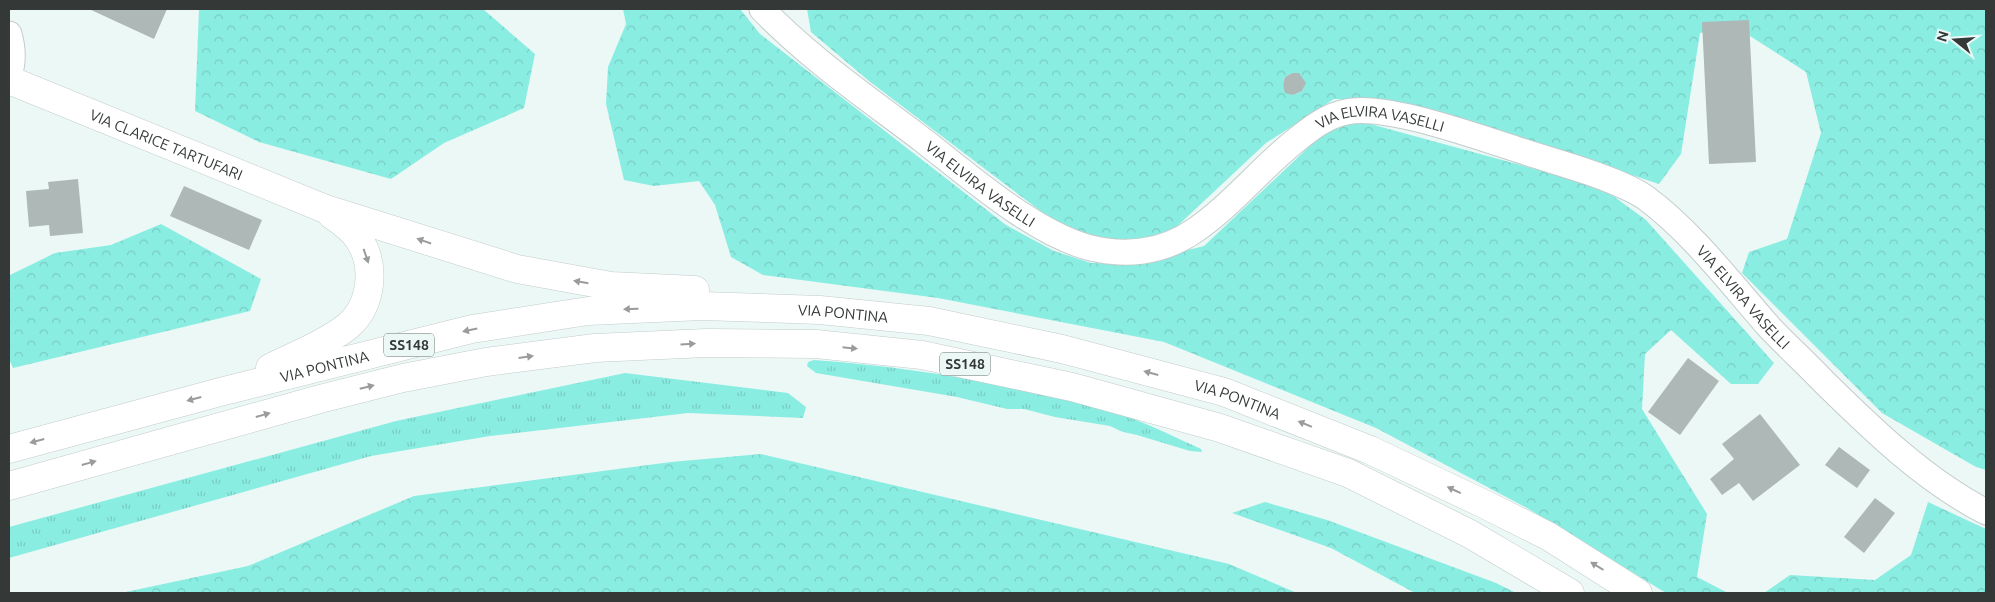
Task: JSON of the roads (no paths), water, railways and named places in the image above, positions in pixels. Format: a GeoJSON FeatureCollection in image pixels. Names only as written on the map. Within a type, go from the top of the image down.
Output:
{"type":"FeatureCollection","features":[{"type":"Feature","properties":{"kind":"main road","name":"VIA CLARICE TARTUFARI"},"geometry":{"type":"LineString","coordinates":[[9,80],[323,208]]}},
{"type":"Feature","properties":{"kind":"main road"},"geometry":{"type":"LineString","coordinates":[[323,208],[490,261],[567,280],[632,288],[713,290],[820,310]]}},
{"type":"Feature","properties":{"kind":"main road"},"geometry":{"type":"LineString","coordinates":[[220,392],[324,342],[349,324],[361,309],[367,294],[370,278],[369,263],[364,249],[350,228],[323,208]]}},
{"type":"Feature","properties":{"kind":"main road","name":"VIA PONTINA"},"geometry":{"type":"LineString","coordinates":[[9,449],[220,392],[472,330],[588,311],[702,306],[820,310],[929,321],[1062,349],[1224,392],[1370,450],[1484,504],[1548,536],[1638,593]]}},
{"type":"Feature","properties":{"kind":"main road","name":"VIA PONTINA"},"geometry":{"type":"LineString","coordinates":[[9,486],[320,399],[403,378],[486,362],[595,348],[706,343],[816,344],[922,355],[1072,387],[1220,428],[1348,473],[1470,534],[1570,593]]}},
{"type":"Feature","properties":{"kind":"street","name":"VIA ELVIRA VASELLI"},"geometry":{"type":"LineString","coordinates":[[770,12],[813,56],[1001,200],[1066,240],[1098,250],[1138,252],[1152,250],[1177,242],[1212,217],[1273,160],[1315,125],[1332,116],[1349,111],[1372,110],[1446,127],[1611,181],[1647,199],[1678,225],[1775,333],[1876,431],[1931,476],[1986,512]]}},
{"type":"Feature","properties":{"kind":"street"},"geometry":{"type":"LineString","coordinates":[[9,34],[13,58],[9,75]]}}]}
